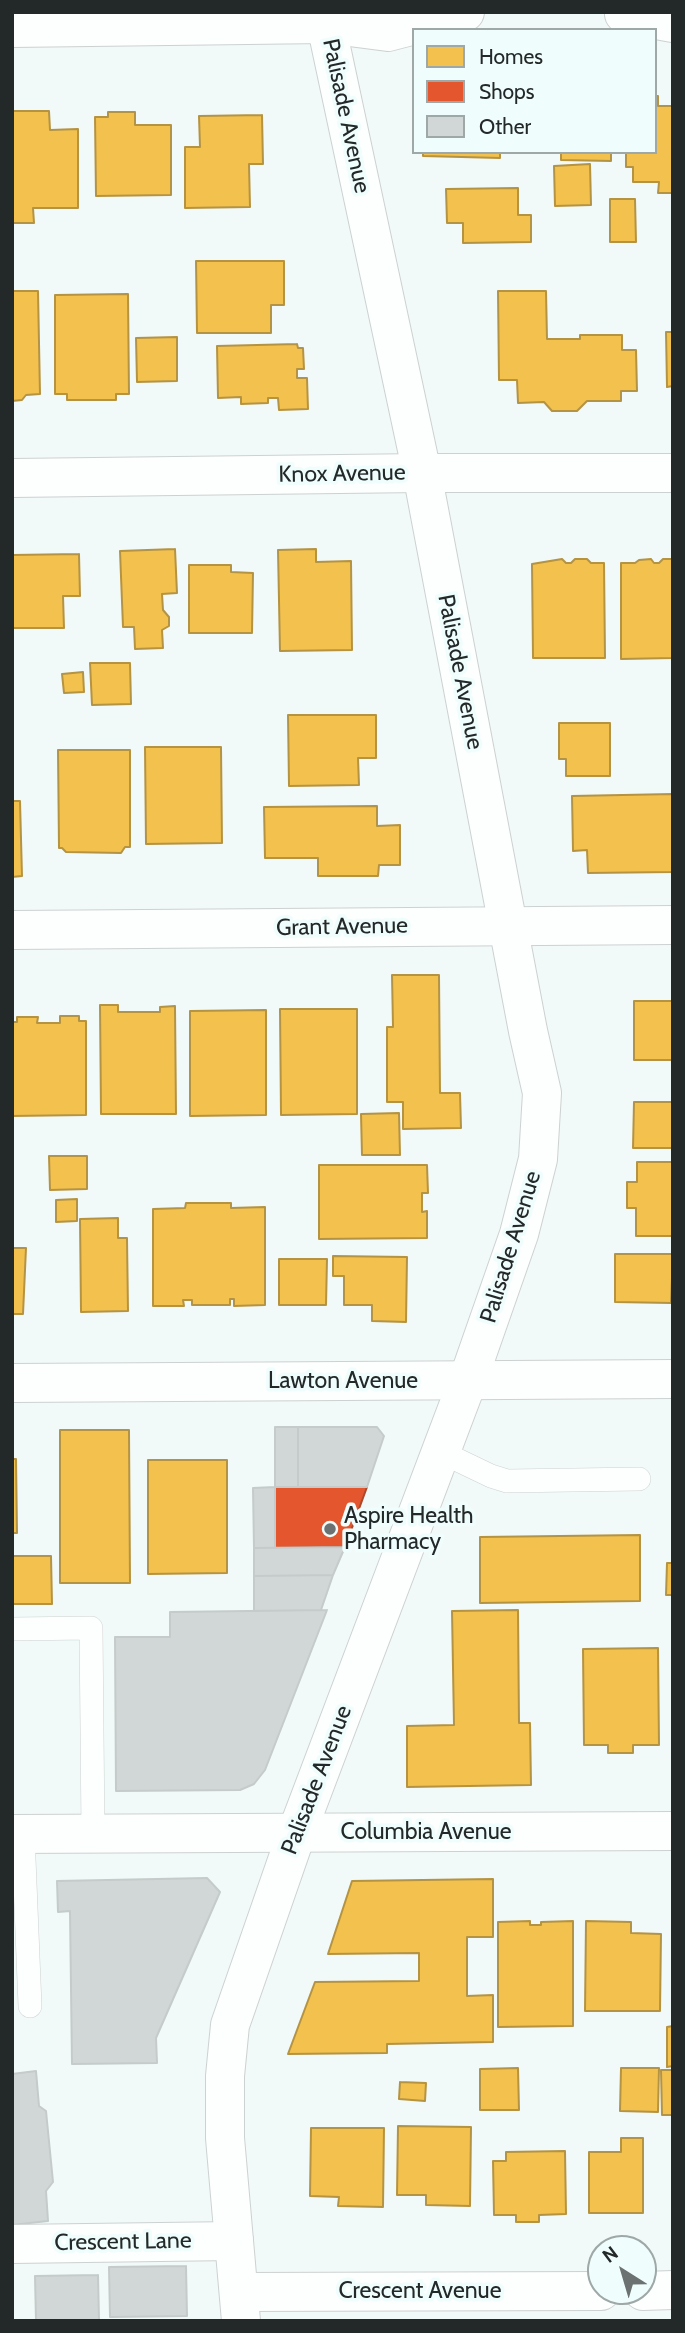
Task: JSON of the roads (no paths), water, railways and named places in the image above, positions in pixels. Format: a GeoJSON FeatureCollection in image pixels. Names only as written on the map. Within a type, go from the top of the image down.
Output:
{"type":"FeatureCollection","features":[{"type":"Feature","properties":{"kind":"street"},"geometry":{"type":"LineString","coordinates":[[14,23],[82,19],[329,15],[388,32],[464,12]]}},
{"type":"Feature","properties":{"kind":"street"},"geometry":{"type":"LineString","coordinates":[[624,14],[673,23]]}},
{"type":"Feature","properties":{"kind":"street","name":"Palisade Avenue"},"geometry":{"type":"LineString","coordinates":[[241,2306],[225,2138],[225,2076],[230,2025],[297,1832],[468,1380],[519,1234],[538,1158],[542,1093],[422,473],[329,15]]}},
{"type":"Feature","properties":{"kind":"street","name":"Knox Avenue"},"geometry":{"type":"LineString","coordinates":[[12,478],[673,473]]}},
{"type":"Feature","properties":{"kind":"street","name":"Grant Avenue"},"geometry":{"type":"LineString","coordinates":[[12,930],[673,925]]}},
{"type":"Feature","properties":{"kind":"street","name":"Lawton Avenue"},"geometry":{"type":"LineString","coordinates":[[12,1382],[673,1379]]}},
{"type":"Feature","properties":{"kind":"street","name":"Columbia Avenue"},"geometry":{"type":"LineString","coordinates":[[18,1834],[673,1831]]}},
{"type":"Feature","properties":{"kind":"street","name":"Crescent Lane"},"geometry":{"type":"LineString","coordinates":[[12,2244],[234,2241]]}},
{"type":"Feature","properties":{"kind":"street","name":"Crescent Avenue"},"geometry":{"type":"LineString","coordinates":[[241,2306],[587,2292]]}},
{"type":"Feature","properties":{"kind":"lane"},"geometry":{"type":"LineString","coordinates":[[441,1452],[491,1476],[507,1480],[639,1479]]}},
{"type":"Feature","properties":{"kind":"lane"},"geometry":{"type":"LineString","coordinates":[[12,1629],[91,1628],[93,1833]]}},
{"type":"Feature","properties":{"kind":"lane"},"geometry":{"type":"LineString","coordinates":[[18,1834],[30,2006]]}},
{"type":"Feature","properties":{"kind":"place","name":"Aspire Health Pharmacy"},"geometry":{"type":"Point","coordinates":[330,1529]}}]}
